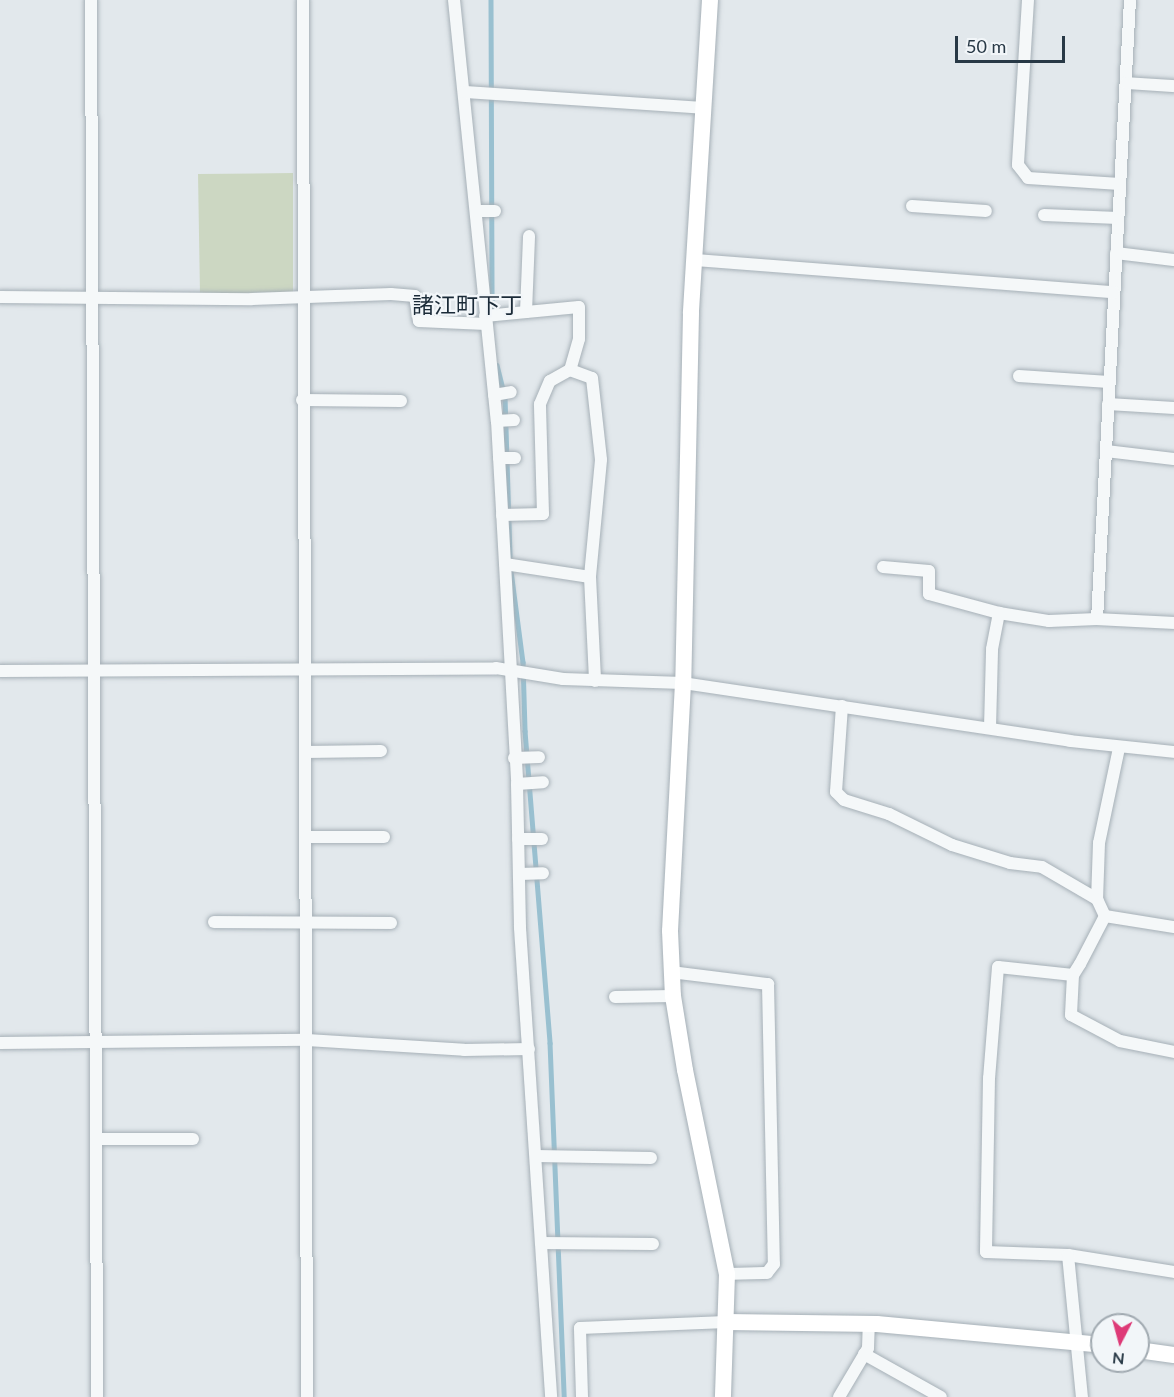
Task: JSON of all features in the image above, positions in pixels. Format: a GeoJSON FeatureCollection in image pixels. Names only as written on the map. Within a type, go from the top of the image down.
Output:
{"type":"FeatureCollection","features":[{"type":"Feature","properties":{"kind":"street"},"geometry":{"type":"LineString","coordinates":[[91,0],[97,1397]]}},
{"type":"Feature","properties":{"kind":"street"},"geometry":{"type":"LineString","coordinates":[[303,0],[302,400],[306,837],[307,1397]]}},
{"type":"Feature","properties":{"kind":"street"},"geometry":{"type":"LineString","coordinates":[[454,0],[499,458],[506,487],[502,515],[509,541],[511,565],[523,874],[520,928],[529,1049],[552,1243],[551,1397]]}},
{"type":"Feature","properties":{"kind":"street"},"geometry":{"type":"LineString","coordinates":[[710,0],[695,260],[683,683],[671,972],[673,996],[727,1274],[723,1397]]}},
{"type":"Feature","properties":{"kind":"street"},"geometry":{"type":"LineString","coordinates":[[1028,0],[1018,165],[1028,178],[1120,184]]}},
{"type":"Feature","properties":{"kind":"street"},"geometry":{"type":"LineString","coordinates":[[1097,619],[1130,0]]}},
{"type":"Feature","properties":{"kind":"street"},"geometry":{"type":"LineString","coordinates":[[1126,83],[1174,86]]}},
{"type":"Feature","properties":{"kind":"street"},"geometry":{"type":"LineString","coordinates":[[464,92],[495,92],[704,108]]}},
{"type":"Feature","properties":{"kind":"street"},"geometry":{"type":"LineString","coordinates":[[912,206],[986,211]]}},
{"type":"Feature","properties":{"kind":"street"},"geometry":{"type":"LineString","coordinates":[[476,211],[495,210]]}},
{"type":"Feature","properties":{"kind":"street"},"geometry":{"type":"LineString","coordinates":[[1044,215],[1118,218]]}},
{"type":"Feature","properties":{"kind":"street"},"geometry":{"type":"LineString","coordinates":[[526,312],[529,236]]}},
{"type":"Feature","properties":{"kind":"street"},"geometry":{"type":"LineString","coordinates":[[1116,253],[1174,260]]}},
{"type":"Feature","properties":{"kind":"street"},"geometry":{"type":"LineString","coordinates":[[695,260],[1114,292]]}},
{"type":"Feature","properties":{"kind":"street"},"geometry":{"type":"LineString","coordinates":[[0,297],[92,300],[415,296],[419,321],[485,320],[498,314],[579,307],[579,339],[570,370],[550,381],[540,404],[543,514],[502,515]]}},
{"type":"Feature","properties":{"kind":"street"},"geometry":{"type":"LineString","coordinates":[[570,370],[592,378],[601,460],[591,577],[595,681]]}},
{"type":"Feature","properties":{"kind":"street"},"geometry":{"type":"LineString","coordinates":[[1019,376],[1109,382]]}},
{"type":"Feature","properties":{"kind":"street"},"geometry":{"type":"LineString","coordinates":[[494,395],[511,392]]}},
{"type":"Feature","properties":{"kind":"street"},"geometry":{"type":"LineString","coordinates":[[302,400],[401,401]]}},
{"type":"Feature","properties":{"kind":"street"},"geometry":{"type":"LineString","coordinates":[[1108,404],[1174,408]]}},
{"type":"Feature","properties":{"kind":"street"},"geometry":{"type":"LineString","coordinates":[[497,421],[514,420]]}},
{"type":"Feature","properties":{"kind":"street"},"geometry":{"type":"LineString","coordinates":[[1106,451],[1174,459]]}},
{"type":"Feature","properties":{"kind":"street"},"geometry":{"type":"LineString","coordinates":[[499,458],[515,458]]}},
{"type":"Feature","properties":{"kind":"street"},"geometry":{"type":"LineString","coordinates":[[511,565],[591,577]]}},
{"type":"Feature","properties":{"kind":"street"},"geometry":{"type":"LineString","coordinates":[[884,567],[929,571],[929,594],[999,613],[1049,621],[1097,619],[1174,623]]}},
{"type":"Feature","properties":{"kind":"street"},"geometry":{"type":"LineString","coordinates":[[990,728],[992,649],[999,613]]}},
{"type":"Feature","properties":{"kind":"street"},"geometry":{"type":"LineString","coordinates":[[0,670],[304,667],[514,671],[595,681],[683,683],[1119,748],[1174,751]]}},
{"type":"Feature","properties":{"kind":"street"},"geometry":{"type":"LineString","coordinates":[[842,706],[836,792],[844,800],[889,814],[952,845],[1010,863],[1042,867],[1097,899]]}},
{"type":"Feature","properties":{"kind":"street"},"geometry":{"type":"LineString","coordinates":[[1105,916],[1097,899],[1099,843],[1119,748]]}},
{"type":"Feature","properties":{"kind":"street"},"geometry":{"type":"LineString","coordinates":[[305,752],[381,752]]}},
{"type":"Feature","properties":{"kind":"street"},"geometry":{"type":"LineString","coordinates":[[517,758],[539,757]]}},
{"type":"Feature","properties":{"kind":"street"},"geometry":{"type":"LineString","coordinates":[[519,784],[543,782]]}},
{"type":"Feature","properties":{"kind":"street"},"geometry":{"type":"LineString","coordinates":[[306,837],[384,837]]}},
{"type":"Feature","properties":{"kind":"street"},"geometry":{"type":"LineString","coordinates":[[522,839],[542,839]]}},
{"type":"Feature","properties":{"kind":"street"},"geometry":{"type":"LineString","coordinates":[[523,874],[543,873]]}},
{"type":"Feature","properties":{"kind":"street"},"geometry":{"type":"LineString","coordinates":[[1105,916],[1174,927]]}},
{"type":"Feature","properties":{"kind":"street"},"geometry":{"type":"LineString","coordinates":[[1105,916],[1073,975],[1071,1015],[1120,1041],[1174,1052]]}},
{"type":"Feature","properties":{"kind":"street"},"geometry":{"type":"LineString","coordinates":[[214,922],[391,923]]}},
{"type":"Feature","properties":{"kind":"street"},"geometry":{"type":"LineString","coordinates":[[1073,975],[998,967],[988,1078],[986,1252],[1068,1255],[1174,1272]]}},
{"type":"Feature","properties":{"kind":"street"},"geometry":{"type":"LineString","coordinates":[[671,972],[768,984],[774,1264],[767,1273],[727,1274]]}},
{"type":"Feature","properties":{"kind":"street"},"geometry":{"type":"LineString","coordinates":[[615,997],[673,996]]}},
{"type":"Feature","properties":{"kind":"street"},"geometry":{"type":"LineString","coordinates":[[0,1043],[307,1040],[464,1050],[529,1049]]}},
{"type":"Feature","properties":{"kind":"street"},"geometry":{"type":"LineString","coordinates":[[96,1139],[193,1138]]}},
{"type":"Feature","properties":{"kind":"street"},"geometry":{"type":"LineString","coordinates":[[540,1156],[651,1158]]}},
{"type":"Feature","properties":{"kind":"street"},"geometry":{"type":"LineString","coordinates":[[552,1243],[653,1244]]}},
{"type":"Feature","properties":{"kind":"street"},"geometry":{"type":"LineString","coordinates":[[1068,1255],[1074,1341],[1082,1397]]}},
{"type":"Feature","properties":{"kind":"street"},"geometry":{"type":"LineString","coordinates":[[582,1397],[580,1328],[726,1322],[869,1324],[1090,1343]]}},
{"type":"Feature","properties":{"kind":"street"},"geometry":{"type":"LineString","coordinates":[[839,1397],[864,1354],[869,1324]]}},
{"type":"Feature","properties":{"kind":"street"},"geometry":{"type":"LineString","coordinates":[[1150,1352],[1174,1355]]}},
{"type":"Feature","properties":{"kind":"street"},"geometry":{"type":"LineString","coordinates":[[864,1354],[941,1397]]}},
{"type":"Feature","properties":{"kind":"green space"},"geometry":{"type":"Polygon","coordinates":[[[293,173],[293,292],[200,294],[198,174],[293,173]]]}},
{"type":"Feature","properties":{"kind":"waterway"},"geometry":{"type":"LineString","coordinates":[[491,0],[492,315]]}},
{"type":"Feature","properties":{"kind":"waterway"},"geometry":{"type":"LineString","coordinates":[[497,365],[505,397],[510,556]]}},
{"type":"Feature","properties":{"kind":"waterway"},"geometry":{"type":"LineString","coordinates":[[511,571],[523,662],[525,731],[550,1043],[564,1397]]}},
{"type":"Feature","properties":{"kind":"district","name":"諸江町下丁"},"geometry":{"type":"Point","coordinates":[467,305]}}]}
